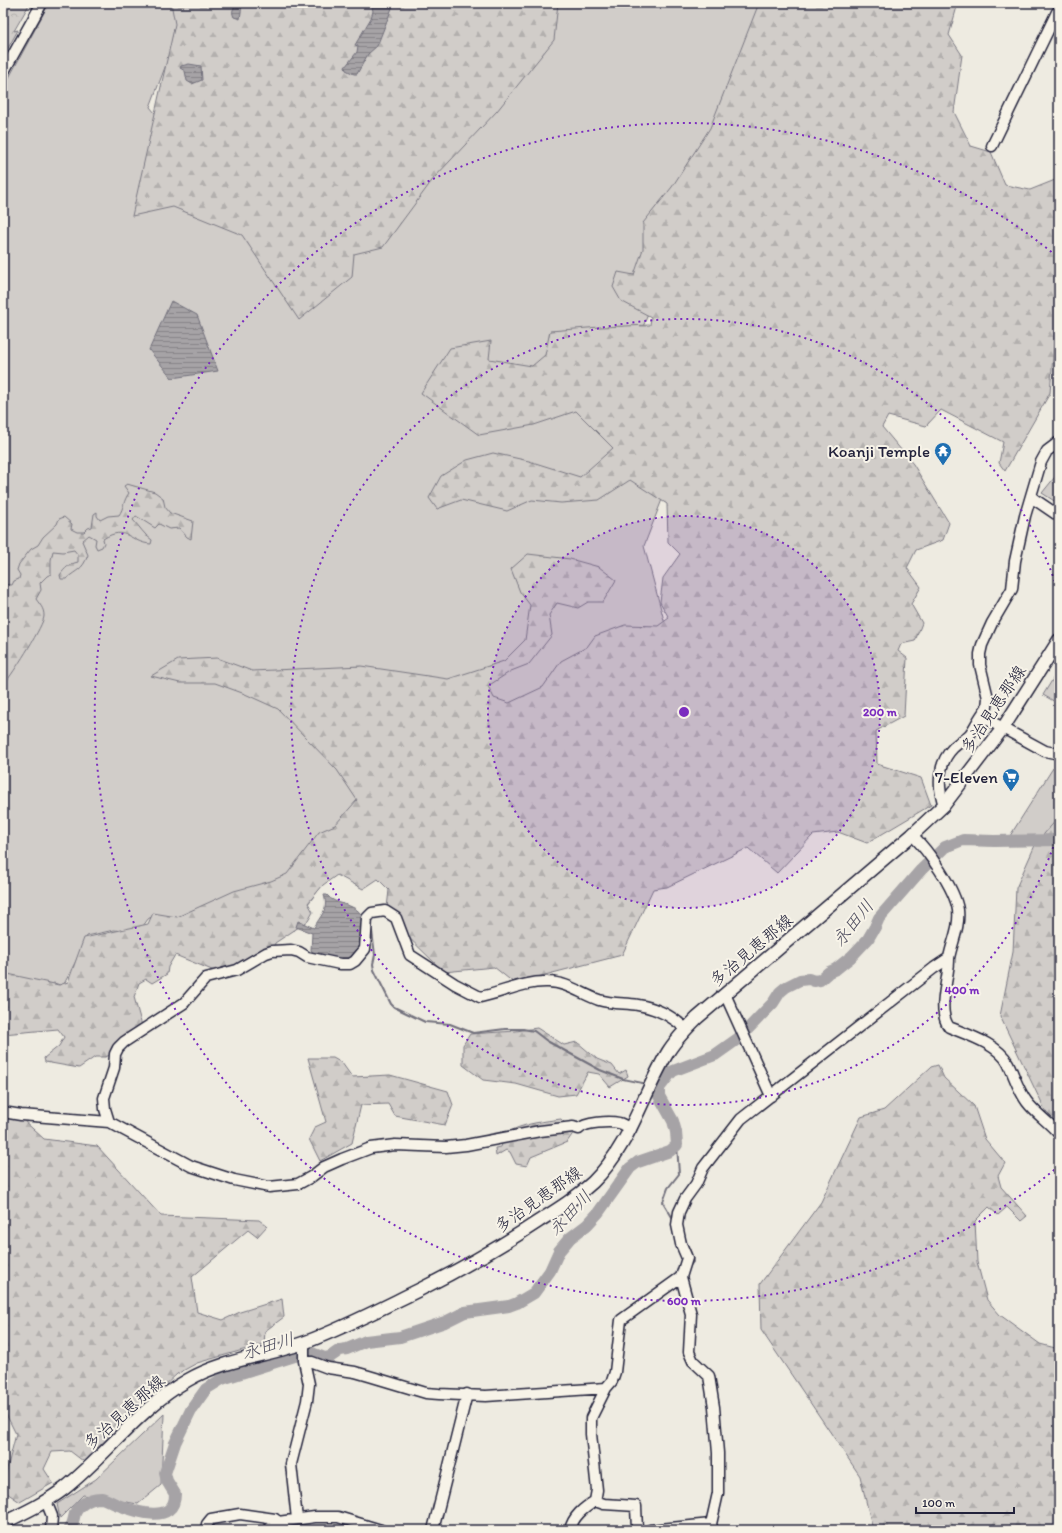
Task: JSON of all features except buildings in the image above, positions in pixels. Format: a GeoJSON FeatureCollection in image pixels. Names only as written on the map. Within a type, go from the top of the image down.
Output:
{"type":"FeatureCollection","features":[{"type":"Feature","properties":{"kind":"main road","name":"多治見恵那線"},"geometry":{"type":"LineString","coordinates":[[3,1523],[46,1501],[64,1489],[156,1402],[187,1381],[211,1369],[304,1342],[359,1320],[484,1257],[560,1208],[581,1192],[594,1181],[611,1162],[631,1129],[665,1058],[686,1029],[912,835],[944,805],[1003,728],[1059,640]]}},
{"type":"Feature","properties":{"kind":"street"},"geometry":{"type":"LineString","coordinates":[[3,62],[36,3]]}},
{"type":"Feature","properties":{"kind":"street"},"geometry":{"type":"LineString","coordinates":[[3,73],[42,3]]}},
{"type":"Feature","properties":{"kind":"street"},"geometry":{"type":"LineString","coordinates":[[992,146],[1057,12],[1059,11]]}},
{"type":"Feature","properties":{"kind":"street"},"geometry":{"type":"LineString","coordinates":[[944,805],[941,797],[940,769],[953,747],[971,732],[987,707],[988,698],[980,665],[982,645],[1012,589],[1025,516],[1041,462],[1044,455],[1059,442]]}},
{"type":"Feature","properties":{"kind":"street"},"geometry":{"type":"LineString","coordinates":[[1031,497],[1059,516]]}},
{"type":"Feature","properties":{"kind":"street"},"geometry":{"type":"LineString","coordinates":[[981,716],[1045,751],[1059,754]]}},
{"type":"Feature","properties":{"kind":"street"},"geometry":{"type":"LineString","coordinates":[[912,835],[930,856],[939,870],[955,898],[958,911],[956,931],[949,958],[944,1012],[946,1023],[949,1027],[978,1040],[1004,1055],[1025,1100],[1059,1134]]}},
{"type":"Feature","properties":{"kind":"street"},"geometry":{"type":"LineString","coordinates":[[109,1122],[105,1109],[104,1098],[114,1068],[115,1054],[118,1048],[135,1034],[184,1003],[206,978],[221,973],[230,972],[266,953],[279,950],[291,950],[299,952],[307,957],[340,964],[350,964],[355,961],[365,949],[367,918],[372,913],[385,911],[396,918],[410,955],[455,984],[480,997],[526,984],[555,982],[599,1000],[654,1008],[669,1014],[686,1029]]}},
{"type":"Feature","properties":{"kind":"street"},"geometry":{"type":"LineString","coordinates":[[650,1530],[712,1527],[718,1493],[718,1453],[714,1407],[709,1376],[694,1361],[689,1352],[691,1314],[681,1277],[687,1258],[681,1244],[677,1225],[679,1212],[685,1199],[696,1184],[703,1168],[710,1158],[741,1119],[934,968],[949,958]]}},
{"type":"Feature","properties":{"kind":"street"},"geometry":{"type":"LineString","coordinates":[[725,994],[771,1096]]}},
{"type":"Feature","properties":{"kind":"street"},"geometry":{"type":"LineString","coordinates":[[3,1112],[21,1115],[109,1122],[191,1166],[234,1180],[269,1187],[298,1184],[342,1158],[371,1148],[395,1145],[446,1147],[466,1145],[540,1131],[573,1127],[579,1128],[581,1126],[601,1122],[620,1123],[631,1129]]}},
{"type":"Feature","properties":{"kind":"street"},"geometry":{"type":"LineString","coordinates":[[570,1530],[571,1523],[577,1515],[595,1501],[597,1490],[591,1434],[591,1418],[615,1372],[621,1320],[681,1277]]}},
{"type":"Feature","properties":{"kind":"street"},"geometry":{"type":"LineString","coordinates":[[297,1519],[291,1464],[307,1401],[309,1384],[304,1361],[304,1342]]}},
{"type":"Feature","properties":{"kind":"street"},"geometry":{"type":"LineString","coordinates":[[304,1361],[312,1362],[328,1368],[362,1374],[426,1393],[486,1396],[606,1388]]}},
{"type":"Feature","properties":{"kind":"street"},"geometry":{"type":"LineString","coordinates":[[432,1530],[467,1394]]}},
{"type":"Feature","properties":{"kind":"street"},"geometry":{"type":"LineString","coordinates":[[46,1501],[52,1516],[51,1530]]}},
{"type":"Feature","properties":{"kind":"street"},"geometry":{"type":"LineString","coordinates":[[595,1501],[604,1504],[636,1506],[637,1530]]}},
{"type":"Feature","properties":{"kind":"street"},"geometry":{"type":"LineString","coordinates":[[206,1530],[207,1524],[211,1519],[240,1514],[275,1519],[278,1522]]}},
{"type":"Feature","properties":{"kind":"street"},"geometry":{"type":"LineString","coordinates":[[268,1530],[278,1522],[315,1517],[338,1517],[381,1530]]}},
{"type":"Feature","properties":{"kind":"green space"},"geometry":{"type":"Polygon","coordinates":[[[3,3],[30,3],[14,31],[18,30],[3,57],[3,3]]]}},
{"type":"Feature","properties":{"kind":"green space"},"geometry":{"type":"Polygon","coordinates":[[[51,3],[180,3],[181,25],[150,107],[258,238],[492,3],[794,3],[655,296],[641,332],[682,448],[644,546],[665,624],[330,875],[285,934],[153,916],[148,919],[141,929],[123,931],[114,930],[87,936],[63,986],[54,983],[50,985],[3,982],[3,89],[47,7],[51,3]]]}},
{"type":"Feature","properties":{"kind":"green space"},"geometry":{"type":"Polygon","coordinates":[[[171,3],[558,3],[554,40],[497,111],[434,178],[383,247],[354,254],[352,277],[299,320],[242,235],[173,207],[132,216],[175,24],[171,3]]]}},
{"type":"Feature","properties":{"kind":"green space"},"geometry":{"type":"Polygon","coordinates":[[[759,3],[958,3],[949,35],[962,55],[954,112],[971,146],[991,152],[1005,185],[1030,190],[1055,180],[1059,181],[1059,331],[1055,332],[1050,393],[1005,471],[999,463],[1003,442],[941,410],[926,426],[888,416],[882,427],[913,464],[949,523],[943,540],[916,550],[907,568],[921,587],[911,604],[922,623],[915,641],[901,644],[898,651],[907,658],[904,716],[876,731],[877,764],[921,778],[931,805],[867,843],[838,832],[813,835],[777,873],[748,848],[667,887],[653,889],[622,955],[514,983],[494,967],[444,972],[393,922],[387,908],[389,890],[378,879],[363,889],[337,875],[323,885],[308,903],[313,912],[308,921],[275,943],[274,948],[239,966],[217,972],[175,955],[168,967],[167,974],[152,983],[146,979],[139,983],[134,997],[142,1026],[113,1054],[105,1057],[95,1057],[79,1068],[45,1062],[44,1058],[59,1046],[64,1037],[58,1029],[3,1034],[3,973],[59,985],[68,982],[84,938],[148,924],[153,913],[177,917],[234,891],[271,881],[287,874],[319,832],[335,825],[357,800],[337,770],[278,709],[245,694],[215,683],[180,683],[151,676],[178,660],[217,658],[252,671],[361,666],[448,679],[504,661],[525,640],[530,605],[520,592],[511,569],[528,554],[570,559],[599,567],[616,580],[603,602],[588,602],[578,608],[557,603],[549,615],[552,635],[529,664],[511,671],[488,686],[494,698],[509,703],[543,687],[561,661],[587,647],[595,636],[625,625],[658,626],[669,618],[660,602],[663,578],[680,554],[668,542],[667,504],[630,480],[599,500],[561,503],[532,500],[507,511],[461,500],[437,509],[429,498],[441,476],[467,460],[493,453],[529,461],[580,477],[613,448],[576,411],[534,425],[479,435],[421,393],[450,348],[491,341],[489,359],[532,366],[545,355],[550,331],[650,325],[651,317],[621,301],[613,287],[618,272],[634,275],[643,249],[643,223],[672,187],[710,128],[759,3]]]}},
{"type":"Feature","properties":{"kind":"green space"},"geometry":{"type":"Polygon","coordinates":[[[1059,472],[1059,504],[1042,493],[1059,472]]]}},
{"type":"Feature","properties":{"kind":"green space"},"geometry":{"type":"Polygon","coordinates":[[[127,484],[155,492],[163,498],[165,507],[170,513],[193,521],[191,539],[187,537],[179,528],[169,529],[159,524],[155,528],[136,516],[133,520],[152,540],[151,544],[138,541],[118,533],[103,539],[104,543],[102,547],[97,549],[95,545],[96,539],[89,535],[82,541],[88,555],[84,564],[66,579],[61,579],[60,575],[72,564],[78,562],[78,555],[74,550],[63,552],[53,551],[51,560],[51,574],[40,583],[41,590],[36,599],[42,607],[44,616],[43,621],[17,667],[8,679],[3,680],[4,584],[12,585],[14,581],[19,579],[20,575],[17,570],[19,564],[31,549],[38,545],[43,537],[57,524],[59,519],[64,517],[72,524],[71,529],[77,532],[84,532],[88,528],[92,527],[94,514],[97,512],[97,516],[100,520],[108,516],[119,515],[129,493],[124,486],[127,484]]]}},
{"type":"Feature","properties":{"kind":"green space"},"geometry":{"type":"Polygon","coordinates":[[[1059,669],[1059,704],[1043,695],[1059,669]]]}},
{"type":"Feature","properties":{"kind":"green space"},"geometry":{"type":"Polygon","coordinates":[[[1053,768],[1059,771],[1059,827],[1052,840],[1008,839],[1053,768]]]}},
{"type":"Feature","properties":{"kind":"green space"},"geometry":{"type":"Polygon","coordinates":[[[1059,817],[1059,1134],[1053,1127],[1000,1016],[1013,952],[1016,888],[1036,843],[1059,817]]]}},
{"type":"Feature","properties":{"kind":"green space"},"geometry":{"type":"Polygon","coordinates":[[[537,1028],[564,1045],[577,1042],[597,1059],[612,1065],[619,1074],[626,1070],[628,1076],[610,1087],[599,1074],[588,1072],[576,1094],[558,1096],[516,1084],[483,1080],[463,1065],[463,1045],[470,1034],[537,1028]]]}},
{"type":"Feature","properties":{"kind":"green space"},"geometry":{"type":"Polygon","coordinates":[[[308,1058],[333,1058],[342,1063],[352,1077],[390,1075],[448,1091],[453,1105],[445,1125],[395,1116],[388,1104],[361,1105],[352,1143],[320,1161],[309,1139],[315,1127],[326,1122],[308,1058]]]}},
{"type":"Feature","properties":{"kind":"green space"},"geometry":{"type":"Polygon","coordinates":[[[938,1065],[944,1078],[974,1106],[985,1139],[1005,1163],[998,1176],[1001,1187],[1027,1216],[1021,1221],[1007,1207],[998,1215],[989,1207],[975,1221],[977,1262],[987,1300],[1000,1315],[1040,1344],[1059,1349],[1059,1530],[873,1530],[860,1476],[761,1330],[760,1284],[821,1202],[861,1117],[884,1110],[931,1067],[938,1065]]]}},
{"type":"Feature","properties":{"kind":"green space"},"geometry":{"type":"Polygon","coordinates":[[[3,1115],[22,1119],[44,1139],[97,1146],[161,1216],[259,1220],[267,1226],[257,1237],[248,1230],[192,1277],[197,1312],[223,1320],[240,1312],[282,1299],[284,1317],[265,1331],[264,1344],[197,1363],[177,1374],[83,1461],[70,1451],[52,1452],[44,1469],[53,1483],[20,1502],[4,1491],[6,1473],[16,1434],[3,1408],[3,1115]]]}},
{"type":"Feature","properties":{"kind":"green space"},"geometry":{"type":"Polygon","coordinates":[[[561,1119],[574,1132],[567,1142],[531,1157],[527,1166],[516,1164],[510,1152],[506,1150],[496,1156],[495,1148],[501,1147],[506,1135],[513,1130],[533,1123],[561,1119]]]}},
{"type":"Feature","properties":{"kind":"green space"},"geometry":{"type":"Polygon","coordinates":[[[164,1414],[161,1485],[138,1504],[83,1495],[60,1518],[57,1504],[96,1479],[164,1414]]]}},
{"type":"Feature","properties":{"kind":"green space"},"geometry":{"type":"Polygon","coordinates":[[[339,1526],[348,1530],[278,1530],[278,1528],[339,1526]]]}},
{"type":"Feature","properties":{"kind":"shaded area"},"geometry":{"type":"Polygon","coordinates":[[[371,3],[394,3],[377,46],[368,54],[357,74],[354,74],[346,70],[345,67],[357,52],[358,46],[355,45],[371,18],[373,11],[371,3]]]}},
{"type":"Feature","properties":{"kind":"shaded area"},"geometry":{"type":"Polygon","coordinates":[[[238,4],[242,5],[240,19],[234,17],[233,13],[234,8],[238,4]]]}},
{"type":"Feature","properties":{"kind":"shaded area"},"geometry":{"type":"Polygon","coordinates":[[[189,64],[201,66],[202,80],[192,84],[187,81],[185,71],[180,68],[181,66],[189,64]]]}},
{"type":"Feature","properties":{"kind":"shaded area"},"geometry":{"type":"Polygon","coordinates":[[[171,301],[197,315],[218,371],[172,378],[149,350],[171,301]]]}},
{"type":"Feature","properties":{"kind":"shaded area"},"geometry":{"type":"Polygon","coordinates":[[[324,895],[327,895],[335,901],[355,908],[362,916],[360,949],[352,957],[345,960],[313,953],[311,950],[312,933],[296,927],[298,921],[314,928],[325,909],[324,895]]]}},
{"type":"Feature","properties":{"kind":"waterway","name":"永田川"},"geometry":{"type":"LineString","coordinates":[[69,1530],[73,1523],[76,1510],[89,1500],[101,1498],[134,1511],[144,1513],[162,1513],[169,1510],[173,1504],[175,1494],[167,1481],[165,1473],[175,1443],[191,1410],[206,1389],[222,1379],[301,1354],[312,1353],[325,1358],[330,1357],[340,1350],[347,1349],[366,1341],[400,1337],[445,1322],[465,1312],[509,1306],[534,1293],[550,1271],[559,1251],[570,1238],[587,1225],[598,1213],[630,1168],[638,1162],[670,1151],[677,1145],[673,1121],[659,1096],[659,1088],[673,1071],[715,1055],[739,1038],[773,1003],[780,992],[786,987],[800,980],[820,980],[851,957],[868,939],[879,918],[921,870],[945,847],[963,840],[1059,840]]}},
{"type":"Feature","properties":{"kind":"waterway"},"geometry":{"type":"LineString","coordinates":[[370,930],[372,931],[375,955],[373,964],[374,970],[391,1004],[394,1007],[425,1022],[450,1024],[473,1033],[505,1029],[523,1029],[534,1031],[547,1041],[600,1070],[623,1079],[647,1084]]}},
{"type":"Feature","properties":{"kind":"waterway","name":"永田川"},"geometry":{"type":"LineString","coordinates":[[655,1085],[660,1087]]}},
{"type":"Feature","properties":{"kind":"waterway"},"geometry":{"type":"LineString","coordinates":[[672,1217],[663,1202],[668,1188],[679,1174],[677,1145]]}},
{"type":"Feature","properties":{"kind":"waterway"},"geometry":{"type":"LineString","coordinates":[[685,1239],[693,1262],[689,1267]]}},
{"type":"Feature","properties":{"kind":"place","name":"Koanji Temple"},"geometry":{"type":"Point","coordinates":[943,466]}},
{"type":"Feature","properties":{"kind":"place","name":"7-Eleven"},"geometry":{"type":"Point","coordinates":[1011,792]}}]}
